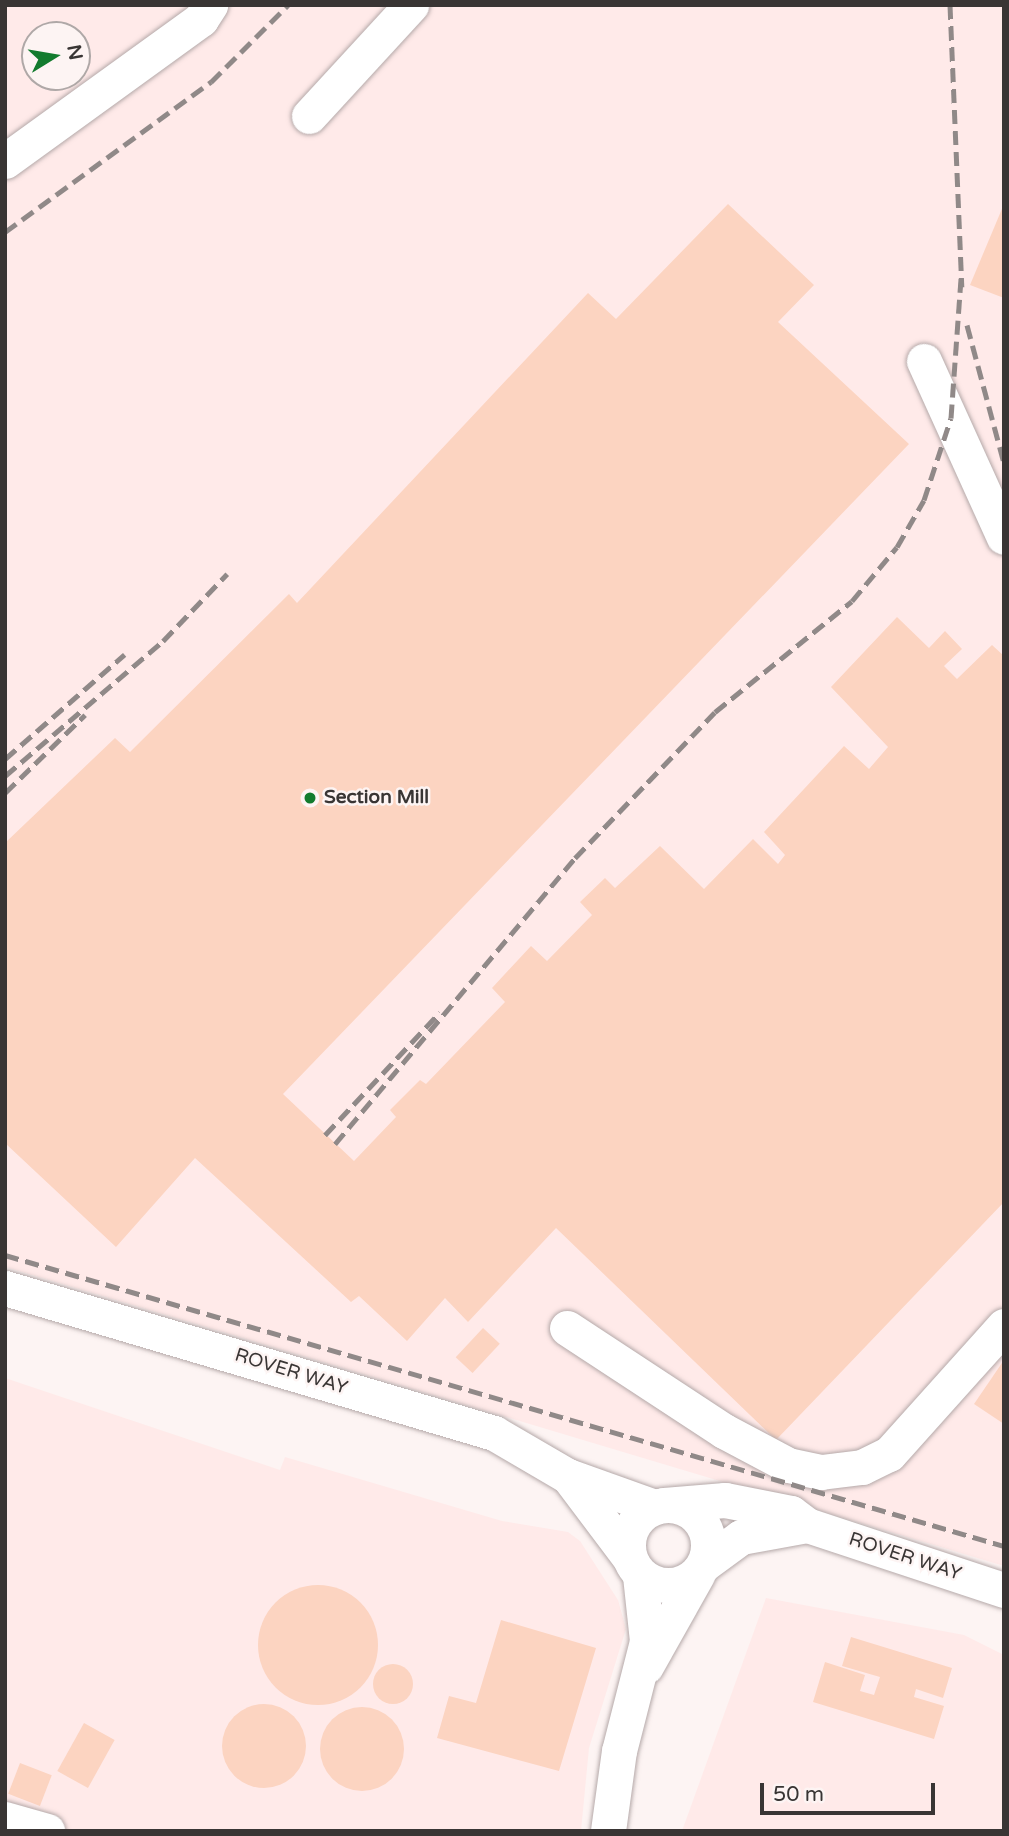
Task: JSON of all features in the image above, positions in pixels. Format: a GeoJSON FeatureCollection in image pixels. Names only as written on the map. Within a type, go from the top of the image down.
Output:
{"type":"FeatureCollection","features":[{"type":"Feature","properties":{"kind":"street"},"geometry":{"type":"LineString","coordinates":[[5,161],[201,19],[210,5]]}},
{"type":"Feature","properties":{"kind":"street"},"geometry":{"type":"LineString","coordinates":[[309,116],[411,5]]}},
{"type":"Feature","properties":{"kind":"street"},"geometry":{"type":"LineString","coordinates":[[924,361],[1004,537]]}},
{"type":"Feature","properties":{"kind":"street","name":"ROVER WAY"},"geometry":{"type":"LineString","coordinates":[[5,1288],[494,1433],[568,1476],[659,1506],[751,1503],[791,1513],[807,1525],[1004,1590]]}},
{"type":"Feature","properties":{"kind":"street"},"geometry":{"type":"LineString","coordinates":[[567,1328],[724,1431],[788,1465],[821,1472],[862,1467],[889,1454],[1004,1326]]}},
{"type":"Feature","properties":{"kind":"street","name":"ROVER WAY"},"geometry":{"type":"LineString","coordinates":[[568,1476],[634,1566]]}},
{"type":"Feature","properties":{"kind":"street"},"geometry":{"type":"LineString","coordinates":[[608,1831],[619,1751],[642,1672],[648,1641],[630,1531],[659,1506],[688,1510],[705,1528],[700,1569],[642,1672]]}},
{"type":"Feature","properties":{"kind":"street","name":"ROVER WAY"},"geometry":{"type":"LineString","coordinates":[[700,1569],[741,1537],[807,1525]]}},
{"type":"Feature","properties":{"kind":"street"},"geometry":{"type":"LineString","coordinates":[[634,1566],[662,1586],[700,1569]]}},
{"type":"Feature","properties":{"kind":"street"},"geometry":{"type":"LineString","coordinates":[[5,1819],[47,1831]]}},
{"type":"Feature","properties":{"kind":"shaded area"},"geometry":{"type":"Polygon","coordinates":[[[5,5],[1004,5],[1004,1566],[5,1267],[5,5]]]}},
{"type":"Feature","properties":{"kind":"shaded area"},"geometry":{"type":"Polygon","coordinates":[[[5,1378],[280,1470],[285,1457],[502,1521],[568,1532],[580,1541],[618,1600],[626,1629],[589,1748],[581,1831],[5,1831],[5,1378]]]}},
{"type":"Feature","properties":{"kind":"shaded area"},"geometry":{"type":"Polygon","coordinates":[[[766,1598],[964,1635],[1004,1655],[1004,1831],[682,1831],[766,1598]]]}},
{"type":"Feature","properties":{"kind":"building"},"geometry":{"type":"Polygon","coordinates":[[[728,204],[814,285],[778,322],[909,444],[283,1094],[354,1161],[396,1117],[390,1110],[420,1080],[426,1084],[505,1002],[492,988],[531,946],[547,961],[592,915],[580,902],[605,878],[615,888],[660,846],[704,889],[753,839],[778,864],[785,855],[764,832],[844,746],[869,769],[888,747],[831,687],[897,617],[929,648],[945,631],[962,649],[944,666],[957,679],[992,645],[1004,656],[1004,1202],[776,1440],[556,1228],[468,1322],[445,1298],[407,1341],[359,1296],[351,1302],[195,1158],[116,1247],[5,1143],[5,843],[115,738],[130,752],[289,594],[297,603],[588,293],[616,319],[728,204]]]}},
{"type":"Feature","properties":{"kind":"building"},"geometry":{"type":"Polygon","coordinates":[[[1004,204],[1004,298],[970,285],[1004,204]]]}},
{"type":"Feature","properties":{"kind":"building"},"geometry":{"type":"Polygon","coordinates":[[[483,1328],[500,1344],[473,1373],[456,1357],[483,1328]]]}},
{"type":"Feature","properties":{"kind":"building"},"geometry":{"type":"Polygon","coordinates":[[[1004,1360],[1004,1424],[974,1404],[1004,1360]]]}},
{"type":"Feature","properties":{"kind":"building"},"geometry":{"type":"Polygon","coordinates":[[[318,1585],[341,1590],[360,1603],[373,1622],[378,1645],[373,1668],[360,1687],[341,1700],[318,1705],[295,1700],[276,1687],[263,1668],[258,1645],[263,1622],[276,1603],[295,1590],[318,1585]]]}},
{"type":"Feature","properties":{"kind":"building"},"geometry":{"type":"Polygon","coordinates":[[[501,1620],[596,1648],[559,1771],[437,1738],[449,1696],[476,1703],[501,1620]]]}},
{"type":"Feature","properties":{"kind":"building"},"geometry":{"type":"Polygon","coordinates":[[[851,1637],[952,1668],[943,1698],[916,1689],[914,1697],[944,1706],[934,1739],[813,1702],[825,1662],[865,1675],[860,1691],[874,1695],[880,1677],[842,1666],[851,1637]]]}},
{"type":"Feature","properties":{"kind":"building"},"geometry":{"type":"Polygon","coordinates":[[[393,1664],[407,1670],[413,1684],[407,1698],[393,1704],[379,1698],[373,1684],[379,1670],[393,1664]]]}},
{"type":"Feature","properties":{"kind":"building"},"geometry":{"type":"Polygon","coordinates":[[[264,1704],[280,1707],[294,1716],[303,1730],[306,1746],[303,1762],[294,1776],[280,1785],[264,1788],[248,1785],[234,1776],[225,1762],[222,1746],[225,1730],[234,1716],[248,1707],[264,1704]]]}},
{"type":"Feature","properties":{"kind":"building"},"geometry":{"type":"Polygon","coordinates":[[[362,1707],[378,1710],[392,1719],[401,1733],[404,1749],[401,1765],[392,1779],[378,1788],[362,1791],[346,1788],[332,1779],[323,1765],[320,1749],[323,1733],[332,1719],[346,1710],[362,1707]]]}},
{"type":"Feature","properties":{"kind":"building"},"geometry":{"type":"Polygon","coordinates":[[[84,1723],[115,1740],[88,1788],[57,1771],[84,1723]]]}},
{"type":"Feature","properties":{"kind":"building"},"geometry":{"type":"Polygon","coordinates":[[[20,1763],[52,1775],[40,1806],[8,1794],[20,1763]]]}},
{"type":"Feature","properties":{"kind":"railway"},"geometry":{"type":"LineString","coordinates":[[5,232],[211,82],[288,5]]}},
{"type":"Feature","properties":{"kind":"railway"},"geometry":{"type":"LineString","coordinates":[[950,5],[962,287]]}},
{"type":"Feature","properties":{"kind":"railway"},"geometry":{"type":"LineString","coordinates":[[335,1144],[575,858],[715,712],[852,601],[897,547],[924,500],[951,418],[961,278]]}},
{"type":"Feature","properties":{"kind":"railway"},"geometry":{"type":"LineString","coordinates":[[967,325],[1004,463]]}},
{"type":"Feature","properties":{"kind":"railway"},"geometry":{"type":"LineString","coordinates":[[5,776],[163,641],[227,574]]}},
{"type":"Feature","properties":{"kind":"railway"},"geometry":{"type":"LineString","coordinates":[[5,759],[125,654]]}},
{"type":"Feature","properties":{"kind":"railway"},"geometry":{"type":"LineString","coordinates":[[5,793],[85,715]]}},
{"type":"Feature","properties":{"kind":"railway"},"geometry":{"type":"LineString","coordinates":[[325,1135],[440,1012]]}},
{"type":"Feature","properties":{"kind":"railway"},"geometry":{"type":"LineString","coordinates":[[5,1255],[1004,1546]]}},
{"type":"Feature","properties":{"kind":"place","name":"Section Mill"},"geometry":{"type":"Point","coordinates":[310,798]}}]}
